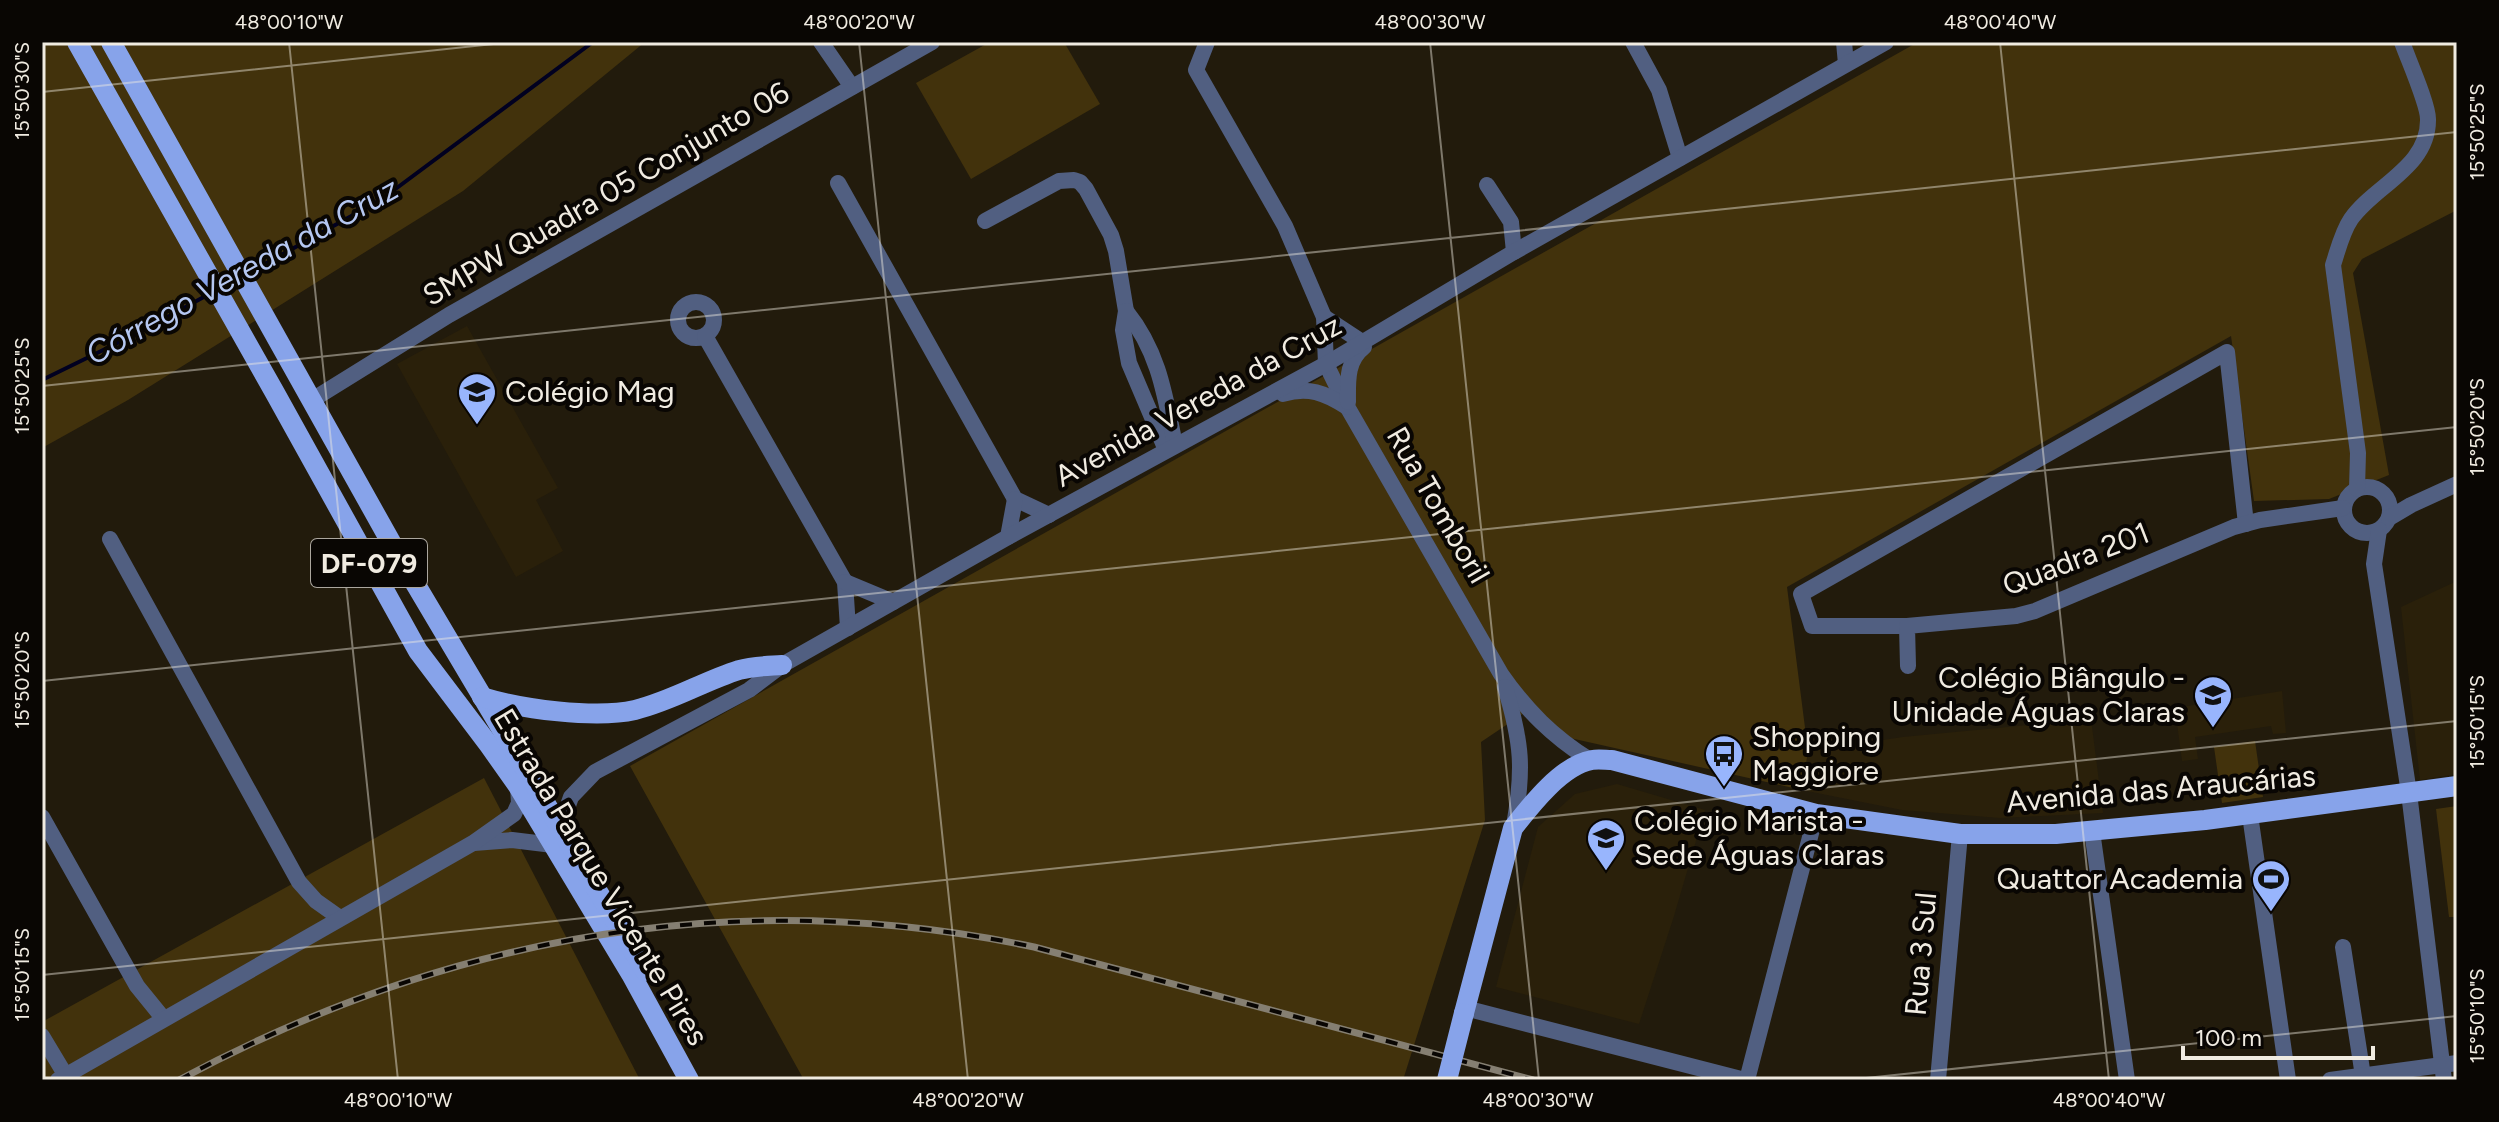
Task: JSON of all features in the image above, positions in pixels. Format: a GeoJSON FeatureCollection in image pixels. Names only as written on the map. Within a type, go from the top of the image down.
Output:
{"type":"FeatureCollection","features":[{"type":"Feature","properties":{"kind":"main road","name":"Estrada Parque Vicente Pires"},"geometry":{"type":"LineString","coordinates":[[77,42],[418,651],[556,837],[639,960],[704,1080]]}},
{"type":"Feature","properties":{"kind":"main road","name":"Estrada Parque Vicente Pires"},"geometry":{"type":"LineString","coordinates":[[111,42],[397,553],[482,697],[689,1080]]}},
{"type":"Feature","properties":{"kind":"main road"},"geometry":{"type":"LineString","coordinates":[[482,697],[509,706],[574,712],[632,711],[742,669],[782,665]]}},
{"type":"Feature","properties":{"kind":"main road","name":"Avenida das Araucárias"},"geometry":{"type":"LineString","coordinates":[[1590,760],[1612,760],[1816,814],[1960,834],[2092,831],[2250,815],[2457,786]]}},
{"type":"Feature","properties":{"kind":"main road","name":"Rua Tomboril"},"geometry":{"type":"LineString","coordinates":[[1447,1080],[1513,828],[1530,805],[1556,781],[1590,760]]}},
{"type":"Feature","properties":{"kind":"street"},"geometry":{"type":"LineString","coordinates":[[821,42],[852,87]]}},
{"type":"Feature","properties":{"kind":"street","name":"SMPW Quadra 05 Conjunto 06"},"geometry":{"type":"LineString","coordinates":[[312,400],[449,315],[932,42]]}},
{"type":"Feature","properties":{"kind":"street"},"geometry":{"type":"LineString","coordinates":[[1207,42],[1196,70],[1285,226],[1324,317],[1326,364]]}},
{"type":"Feature","properties":{"kind":"street"},"geometry":{"type":"LineString","coordinates":[[1633,42],[1659,90],[1680,158]]}},
{"type":"Feature","properties":{"kind":"street"},"geometry":{"type":"LineString","coordinates":[[1844,42],[1846,64]]}},
{"type":"Feature","properties":{"kind":"street"},"geometry":{"type":"LineString","coordinates":[[2364,488],[2333,265],[2352,218],[2419,155],[2422,146],[2428,117],[2402,42]]}},
{"type":"Feature","properties":{"kind":"street","name":"Avenida Vereda da Cruz"},"geometry":{"type":"LineString","coordinates":[[556,837],[571,797],[595,772],[749,690],[782,665],[1008,537],[1326,364],[1514,252],[1878,44]]}},
{"type":"Feature","properties":{"kind":"street"},"geometry":{"type":"LineString","coordinates":[[985,221],[1059,181],[1080,182],[1111,235],[1126,311],[1123,330],[1129,363],[1170,447]]}},
{"type":"Feature","properties":{"kind":"street"},"geometry":{"type":"LineString","coordinates":[[838,183],[1015,499],[1049,515]]}},
{"type":"Feature","properties":{"kind":"street"},"geometry":{"type":"LineString","coordinates":[[1487,185],[1511,222],[1514,252]]}},
{"type":"Feature","properties":{"kind":"street"},"geometry":{"type":"LineString","coordinates":[[1511,222],[1542,236]]}},
{"type":"Feature","properties":{"kind":"street"},"geometry":{"type":"LineString","coordinates":[[685,301],[703,304],[712,311],[714,322],[705,336],[693,339],[680,329],[677,318],[685,301]]}},
{"type":"Feature","properties":{"kind":"street"},"geometry":{"type":"LineString","coordinates":[[1126,311],[1156,362],[1170,447]]}},
{"type":"Feature","properties":{"kind":"street"},"geometry":{"type":"LineString","coordinates":[[1348,408],[1348,377],[1353,359],[1358,352],[1415,311]]}},
{"type":"Feature","properties":{"kind":"street"},"geometry":{"type":"LineString","coordinates":[[1324,317],[1362,342]]}},
{"type":"Feature","properties":{"kind":"street"},"geometry":{"type":"LineString","coordinates":[[705,336],[845,582],[848,628]]}},
{"type":"Feature","properties":{"kind":"street","name":"Quadra 201"},"geometry":{"type":"LineString","coordinates":[[2246,524],[2227,352],[1801,594],[1812,626],[1907,626],[2016,616],[2035,611],[2215,533],[2246,524],[2299,515],[2350,522]]}},
{"type":"Feature","properties":{"kind":"street","name":"Rua Tomboril"},"geometry":{"type":"LineString","coordinates":[[1326,364],[1348,408],[1501,674],[1517,697],[1553,736],[1590,760]]}},
{"type":"Feature","properties":{"kind":"street"},"geometry":{"type":"LineString","coordinates":[[1252,405],[1304,389],[1330,396],[1348,408]]}},
{"type":"Feature","properties":{"kind":"street"},"geometry":{"type":"LineString","coordinates":[[2350,522],[2372,534],[2386,517],[2457,484]]}},
{"type":"Feature","properties":{"kind":"street"},"geometry":{"type":"LineString","coordinates":[[2330,1080],[2448,1070],[2374,564],[2350,522],[2348,497],[2364,488],[2385,495],[2386,517],[2374,564]]}},
{"type":"Feature","properties":{"kind":"street"},"geometry":{"type":"LineString","coordinates":[[1008,537],[1015,499]]}},
{"type":"Feature","properties":{"kind":"street"},"geometry":{"type":"LineString","coordinates":[[110,539],[299,882],[316,901],[340,918]]}},
{"type":"Feature","properties":{"kind":"street"},"geometry":{"type":"LineString","coordinates":[[845,582],[893,602]]}},
{"type":"Feature","properties":{"kind":"street"},"geometry":{"type":"LineString","coordinates":[[1907,626],[1908,666]]}},
{"type":"Feature","properties":{"kind":"street","name":"Rua Tomboril"},"geometry":{"type":"LineString","coordinates":[[1501,674],[1514,716],[1521,757],[1522,773],[1513,828]]}},
{"type":"Feature","properties":{"kind":"street"},"geometry":{"type":"LineString","coordinates":[[42,1036],[62,1078],[473,843],[514,814],[519,803],[518,786]]}},
{"type":"Feature","properties":{"kind":"street"},"geometry":{"type":"LineString","coordinates":[[1464,1010],[1746,1080],[1816,814]]}},
{"type":"Feature","properties":{"kind":"street"},"geometry":{"type":"LineString","coordinates":[[2250,815],[2288,1080]]}},
{"type":"Feature","properties":{"kind":"street"},"geometry":{"type":"LineString","coordinates":[[42,817],[137,986],[163,1018]]}},
{"type":"Feature","properties":{"kind":"street"},"geometry":{"type":"LineString","coordinates":[[2092,831],[2127,1080]]}},
{"type":"Feature","properties":{"kind":"street","name":"Rua 3 Sul"},"geometry":{"type":"LineString","coordinates":[[1938,1080],[1960,834]]}},
{"type":"Feature","properties":{"kind":"street"},"geometry":{"type":"LineString","coordinates":[[473,843],[556,837]]}},
{"type":"Feature","properties":{"kind":"street"},"geometry":{"type":"LineString","coordinates":[[2343,947],[2363,1076]]}},
{"type":"Feature","properties":{"kind":"shaded area"},"geometry":{"type":"Polygon","coordinates":[[[42,42],[645,42],[463,191],[128,400],[42,448],[42,42]]]}},
{"type":"Feature","properties":{"kind":"shaded area"},"geometry":{"type":"Polygon","coordinates":[[[990,42],[1064,42],[1100,104],[971,179],[916,83],[990,42]]]}},
{"type":"Feature","properties":{"kind":"shaded area"},"geometry":{"type":"Polygon","coordinates":[[[1918,42],[2457,42],[2457,210],[2362,259],[2353,273],[2389,475],[2329,499],[2254,501],[2231,336],[1787,587],[1808,751],[1802,790],[1570,738],[1533,707],[1481,742],[1485,820],[1403,1080],[804,1080],[630,766],[1918,42]]]}},
{"type":"Feature","properties":{"kind":"shaded area","name":"Colégio Mag"},"geometry":{"type":"Polygon","coordinates":[[[467,326],[558,488],[536,500],[563,551],[516,577],[397,364],[467,326]]]}},
{"type":"Feature","properties":{"kind":"shaded area"},"geometry":{"type":"Polygon","coordinates":[[[2457,581],[2457,774],[2420,780],[2401,607],[2457,581]]]}},
{"type":"Feature","properties":{"kind":"shaded area","name":"Colégio Biângulo - Unidade Águas Claras"},"geometry":{"type":"Polygon","coordinates":[[[2282,691],[2286,733],[2273,734],[2271,726],[2195,737],[2198,759],[2182,761],[2175,708],[2282,691]]]}},
{"type":"Feature","properties":{"kind":"shaded area","name":"Shopping Maggiore"},"geometry":{"type":"Polygon","coordinates":[[[2091,719],[2103,813],[2000,818],[1902,810],[1802,790],[1808,751],[1903,737],[2091,719]]]}},
{"type":"Feature","properties":{"kind":"shaded area"},"geometry":{"type":"Polygon","coordinates":[[[2255,741],[2263,797],[2222,803],[2214,747],[2255,741]]]}},
{"type":"Feature","properties":{"kind":"shaded area"},"geometry":{"type":"Polygon","coordinates":[[[484,778],[640,1080],[42,1080],[42,1022],[484,778]]]}},
{"type":"Feature","properties":{"kind":"shaded area","name":"Colégio Marista - Sede Águas Claras"},"geometry":{"type":"Polygon","coordinates":[[[1617,784],[1705,810],[1639,1024],[1496,987],[1538,827],[1575,794],[1617,784]]]}},
{"type":"Feature","properties":{"kind":"shaded area"},"geometry":{"type":"Polygon","coordinates":[[[2457,806],[2457,917],[2449,917],[2436,809],[2457,806]]]}},
{"type":"Feature","properties":{"kind":"waterway","name":"Córrego Vereda da Cruz"},"geometry":{"type":"LineString","coordinates":[[247,274],[382,199],[593,42]]}},
{"type":"Feature","properties":{"kind":"waterway","name":"Córrego Vereda da Cruz"},"geometry":{"type":"LineString","coordinates":[[42,380],[211,293]]}},
{"type":"Feature","properties":{"kind":"railway"},"geometry":{"type":"LineString","coordinates":[[179,1080],[281,1030],[384,990],[488,958],[594,936],[702,923],[811,921],[922,929],[1034,947],[1533,1080]]}},
{"type":"Feature","properties":{"kind":"place","name":"Colégio Mag"},"geometry":{"type":"Point","coordinates":[477,426]}},
{"type":"Feature","properties":{"kind":"place","name":"Colégio Biângulo - Unidade Águas Claras"},"geometry":{"type":"Point","coordinates":[2213,729]}},
{"type":"Feature","properties":{"kind":"place","name":"Shopping Maggiore"},"geometry":{"type":"Point","coordinates":[1724,788]}},
{"type":"Feature","properties":{"kind":"place","name":"Colégio Marista - Sede Águas Claras"},"geometry":{"type":"Point","coordinates":[1606,872]}},
{"type":"Feature","properties":{"kind":"place","name":"Quattor Academia"},"geometry":{"type":"Point","coordinates":[2271,913]}}]}
